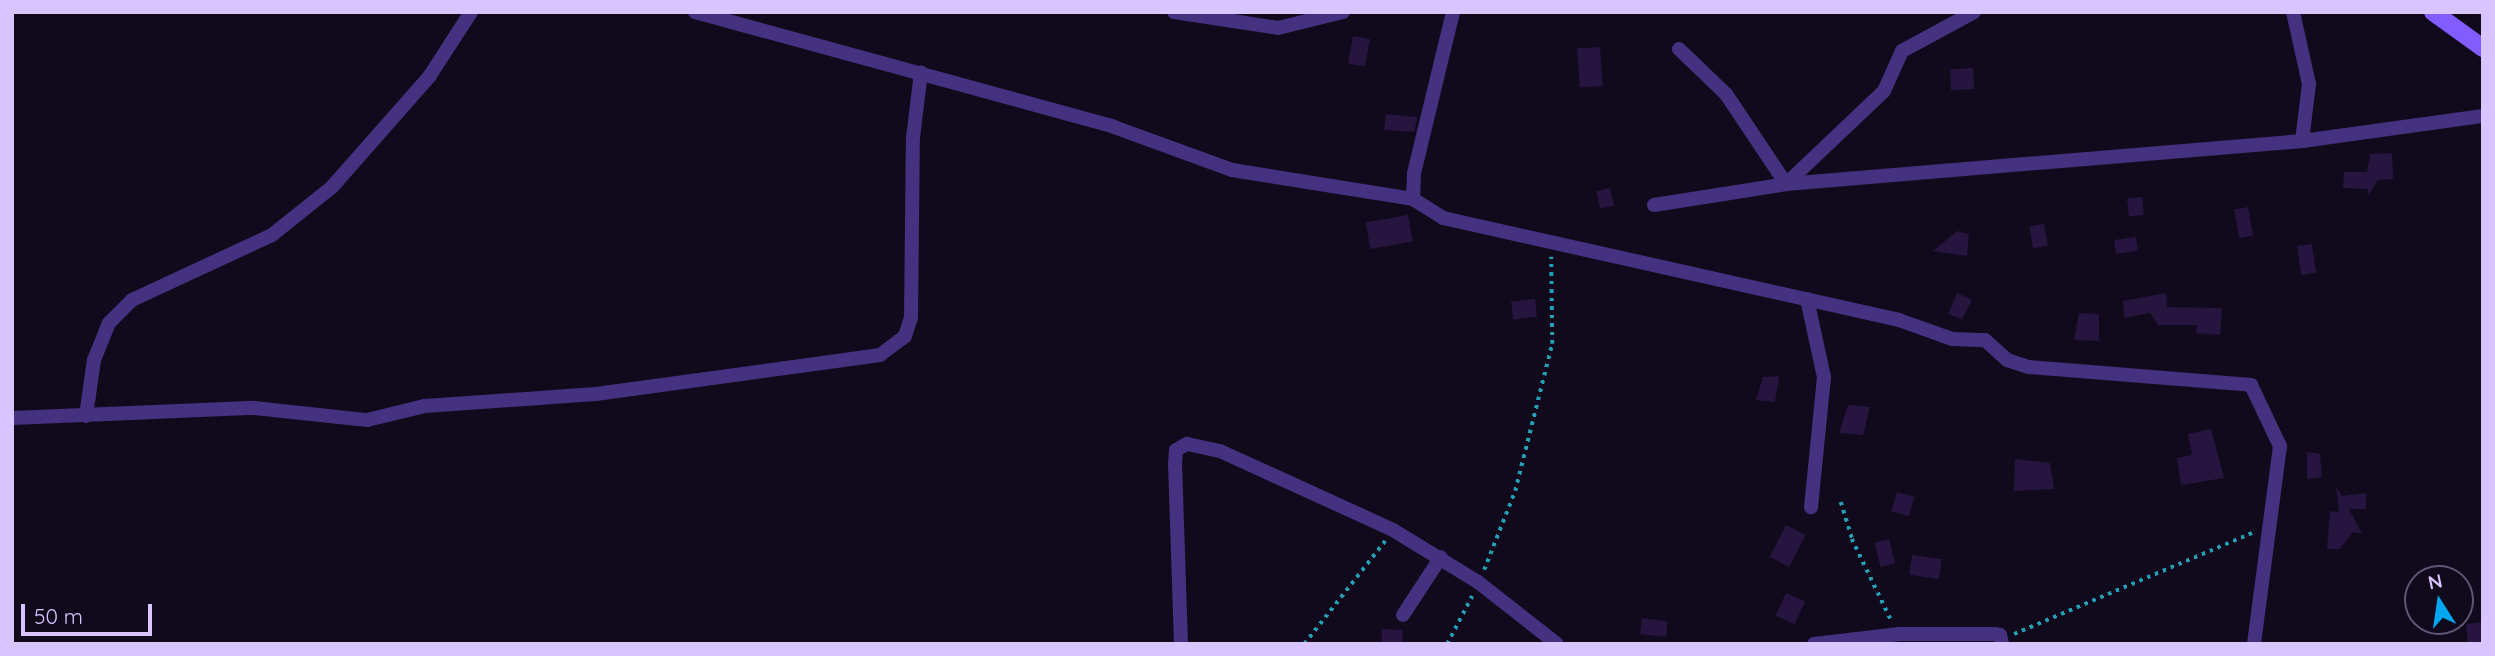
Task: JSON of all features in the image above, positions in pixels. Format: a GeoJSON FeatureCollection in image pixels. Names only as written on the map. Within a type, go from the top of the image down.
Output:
{"type":"FeatureCollection","features":[{"type":"Feature","properties":{"kind":"main road"},"geometry":{"type":"LineString","coordinates":[[2433,12],[2483,48]]}},
{"type":"Feature","properties":{"kind":"street"},"geometry":{"type":"LineString","coordinates":[[86,416],[94,360],[109,323],[132,300],[272,235],[332,187],[429,77],[471,12]]}},
{"type":"Feature","properties":{"kind":"street"},"geometry":{"type":"LineString","coordinates":[[695,12],[1114,127],[1232,170],[1413,199],[1443,218],[1899,320],[1952,339],[1985,340],[2007,360],[2029,367],[2251,385],[2280,446],[2254,644]]}},
{"type":"Feature","properties":{"kind":"street"},"geometry":{"type":"LineString","coordinates":[[1174,12],[1278,28],[1343,12]]}},
{"type":"Feature","properties":{"kind":"street"},"geometry":{"type":"LineString","coordinates":[[1413,199],[1453,12]]}},
{"type":"Feature","properties":{"kind":"street"},"geometry":{"type":"LineString","coordinates":[[1786,184],[1884,91],[1902,51],[1974,12]]}},
{"type":"Feature","properties":{"kind":"street"},"geometry":{"type":"LineString","coordinates":[[2293,12],[2309,84],[2302,141]]}},
{"type":"Feature","properties":{"kind":"street"},"geometry":{"type":"LineString","coordinates":[[1679,49],[1726,94],[1786,184]]}},
{"type":"Feature","properties":{"kind":"street"},"geometry":{"type":"LineString","coordinates":[[12,418],[254,408],[367,420],[425,406],[596,394],[880,355],[905,336],[911,318],[913,138],[921,72]]}},
{"type":"Feature","properties":{"kind":"street"},"geometry":{"type":"LineString","coordinates":[[1654,205],[1786,184],[2302,141],[2483,116]]}},
{"type":"Feature","properties":{"kind":"street"},"geometry":{"type":"LineString","coordinates":[[1807,299],[1824,377],[1811,506]]}},
{"type":"Feature","properties":{"kind":"street"},"geometry":{"type":"LineString","coordinates":[[1181,644],[1176,450],[1187,444],[1220,452],[1393,530],[1478,582],[1557,644]]}},
{"type":"Feature","properties":{"kind":"street"},"geometry":{"type":"LineString","coordinates":[[1403,615],[1441,558]]}},
{"type":"Feature","properties":{"kind":"street"},"geometry":{"type":"LineString","coordinates":[[1814,644],[1899,634],[1994,634],[2002,642]]}},
{"type":"Feature","properties":{"kind":"path"},"geometry":{"type":"LineString","coordinates":[[1447,644],[1497,549],[1515,491],[1552,344],[1550,241]]}},
{"type":"Feature","properties":{"kind":"path"},"geometry":{"type":"LineString","coordinates":[[1840,502],[1866,571],[1899,634]]}},
{"type":"Feature","properties":{"kind":"path"},"geometry":{"type":"LineString","coordinates":[[2002,642],[2271,523]]}},
{"type":"Feature","properties":{"kind":"path"},"geometry":{"type":"LineString","coordinates":[[1304,644],[1393,530]]}},
{"type":"Feature","properties":{"kind":"building"},"geometry":{"type":"Polygon","coordinates":[[[1353,36],[1370,39],[1365,67],[1348,64],[1353,36]]]}},
{"type":"Feature","properties":{"kind":"building"},"geometry":{"type":"Polygon","coordinates":[[[1600,47],[1603,86],[1580,88],[1577,49],[1600,47]]]}},
{"type":"Feature","properties":{"kind":"building"},"geometry":{"type":"Polygon","coordinates":[[[1973,68],[1974,89],[1951,90],[1950,69],[1973,68]]]}},
{"type":"Feature","properties":{"kind":"building"},"geometry":{"type":"Polygon","coordinates":[[[1386,114],[1418,117],[1414,132],[1384,130],[1386,114]]]}},
{"type":"Feature","properties":{"kind":"building"},"geometry":{"type":"Polygon","coordinates":[[[2392,153],[2393,179],[2378,180],[2368,196],[2368,189],[2343,188],[2344,172],[2367,172],[2370,154],[2392,153]]]}},
{"type":"Feature","properties":{"kind":"building"},"geometry":{"type":"Polygon","coordinates":[[[1610,188],[1614,206],[1600,209],[1596,191],[1610,188]]]}},
{"type":"Feature","properties":{"kind":"building"},"geometry":{"type":"Polygon","coordinates":[[[2142,197],[2144,215],[2129,216],[2127,199],[2142,197]]]}},
{"type":"Feature","properties":{"kind":"building"},"geometry":{"type":"Polygon","coordinates":[[[2248,207],[2253,236],[2239,238],[2234,209],[2248,207]]]}},
{"type":"Feature","properties":{"kind":"building"},"geometry":{"type":"Polygon","coordinates":[[[1408,215],[1413,242],[1370,249],[1366,222],[1408,215]]]}},
{"type":"Feature","properties":{"kind":"building"},"geometry":{"type":"Polygon","coordinates":[[[2044,224],[2048,246],[2033,248],[2029,227],[2044,224]]]}},
{"type":"Feature","properties":{"kind":"building"},"geometry":{"type":"Polygon","coordinates":[[[1957,231],[1969,234],[1967,256],[1933,251],[1957,231]]]}},
{"type":"Feature","properties":{"kind":"building"},"geometry":{"type":"Polygon","coordinates":[[[2136,237],[2138,251],[2116,254],[2114,240],[2136,237]]]}},
{"type":"Feature","properties":{"kind":"building"},"geometry":{"type":"Polygon","coordinates":[[[2312,244],[2316,273],[2301,275],[2297,246],[2312,244]]]}},
{"type":"Feature","properties":{"kind":"building"},"geometry":{"type":"Polygon","coordinates":[[[1957,293],[1972,300],[1962,319],[1948,314],[1957,293]]]}},
{"type":"Feature","properties":{"kind":"building"},"geometry":{"type":"Polygon","coordinates":[[[2166,293],[2167,307],[2222,308],[2220,335],[2196,333],[2197,325],[2158,325],[2150,313],[2124,318],[2123,301],[2166,293]]]}},
{"type":"Feature","properties":{"kind":"building"},"geometry":{"type":"Polygon","coordinates":[[[1535,299],[1537,317],[1513,319],[1511,302],[1535,299]]]}},
{"type":"Feature","properties":{"kind":"building"},"geometry":{"type":"Polygon","coordinates":[[[2079,313],[2099,314],[2099,341],[2074,340],[2079,313]]]}},
{"type":"Feature","properties":{"kind":"building"},"geometry":{"type":"Polygon","coordinates":[[[1779,376],[1775,402],[1756,400],[1763,377],[1779,376]]]}},
{"type":"Feature","properties":{"kind":"building"},"geometry":{"type":"Polygon","coordinates":[[[1848,405],[1870,407],[1863,435],[1839,433],[1848,405]]]}},
{"type":"Feature","properties":{"kind":"building"},"geometry":{"type":"Polygon","coordinates":[[[2211,429],[2224,478],[2181,485],[2177,458],[2192,455],[2188,434],[2211,429]]]}},
{"type":"Feature","properties":{"kind":"building"},"geometry":{"type":"Polygon","coordinates":[[[2307,452],[2320,454],[2322,477],[2307,479],[2307,452]]]}},
{"type":"Feature","properties":{"kind":"building"},"geometry":{"type":"Polygon","coordinates":[[[2015,459],[2050,463],[2054,489],[2014,491],[2015,459]]]}},
{"type":"Feature","properties":{"kind":"building"},"geometry":{"type":"Polygon","coordinates":[[[2336,486],[2342,496],[2366,493],[2366,509],[2349,509],[2362,534],[2353,532],[2340,549],[2327,549],[2330,511],[2339,512],[2336,486]]]}},
{"type":"Feature","properties":{"kind":"building"},"geometry":{"type":"Polygon","coordinates":[[[1897,492],[1914,497],[1909,516],[1891,511],[1897,492]]]}},
{"type":"Feature","properties":{"kind":"building"},"geometry":{"type":"Polygon","coordinates":[[[1786,525],[1806,535],[1789,567],[1770,557],[1786,525]]]}},
{"type":"Feature","properties":{"kind":"building"},"geometry":{"type":"Polygon","coordinates":[[[1889,539],[1895,563],[1880,567],[1874,543],[1889,539]]]}},
{"type":"Feature","properties":{"kind":"building"},"geometry":{"type":"Polygon","coordinates":[[[1912,555],[1942,559],[1939,579],[1909,575],[1912,555]]]}},
{"type":"Feature","properties":{"kind":"building"},"geometry":{"type":"Polygon","coordinates":[[[1786,593],[1805,602],[1794,625],[1775,616],[1786,593]]]}},
{"type":"Feature","properties":{"kind":"building"},"geometry":{"type":"Polygon","coordinates":[[[1642,618],[1668,621],[1666,637],[1640,634],[1642,618]]]}},
{"type":"Feature","properties":{"kind":"building"},"geometry":{"type":"Polygon","coordinates":[[[2483,622],[2483,641],[2468,643],[2467,635],[2474,635],[2474,623],[2483,622]]]}},
{"type":"Feature","properties":{"kind":"building"},"geometry":{"type":"Polygon","coordinates":[[[1382,629],[1403,630],[1402,644],[1381,644],[1382,629]]]}}]}
